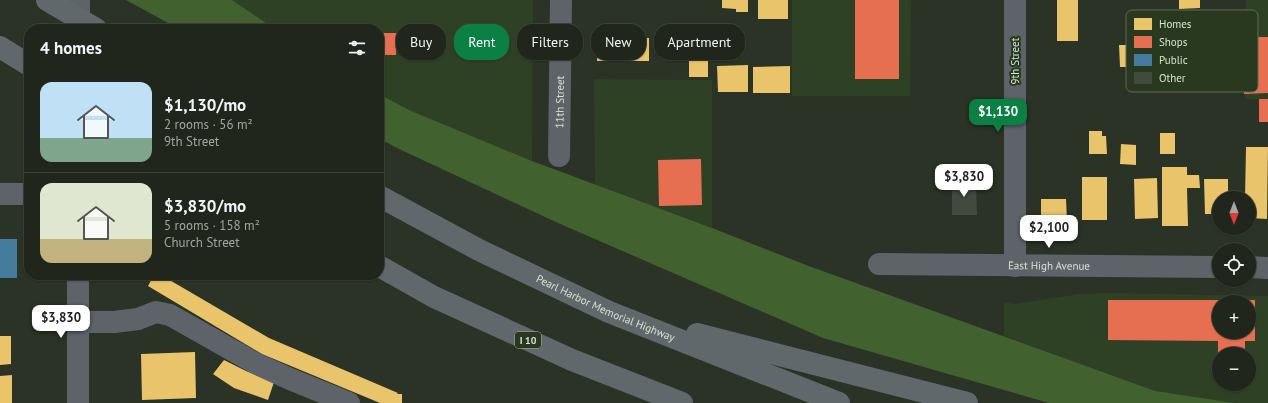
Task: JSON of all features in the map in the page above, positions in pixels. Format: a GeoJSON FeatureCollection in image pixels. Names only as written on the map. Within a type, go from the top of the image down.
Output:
{"type":"FeatureCollection","features":[{"type":"Feature","properties":{"kind":"highway"},"geometry":{"type":"LineString","coordinates":[[47,0],[88,24]]}},
{"type":"Feature","properties":{"kind":"highway"},"geometry":{"type":"LineString","coordinates":[[0,47],[24,62]]}},
{"type":"Feature","properties":{"kind":"highway","name":"Pearl Harbor Memorial Highway"},"geometry":{"type":"LineString","coordinates":[[384,199],[479,250],[609,312],[839,403]]}},
{"type":"Feature","properties":{"kind":"highway","name":"I 10"},"geometry":{"type":"LineString","coordinates":[[384,269],[434,297],[565,357],[682,403]]}},
{"type":"Feature","properties":{"kind":"highway"},"geometry":{"type":"LineString","coordinates":[[609,312],[967,403]]}},
{"type":"Feature","properties":{"kind":"street"},"geometry":{"type":"LineString","coordinates":[[79,0],[79,24]]}},
{"type":"Feature","properties":{"kind":"street","name":"11th Street"},"geometry":{"type":"LineString","coordinates":[[559,156],[561,0]]}},
{"type":"Feature","properties":{"kind":"street","name":"9th Street"},"geometry":{"type":"LineString","coordinates":[[1015,0],[1015,266]]}},
{"type":"Feature","properties":{"kind":"street"},"geometry":{"type":"LineString","coordinates":[[0,194],[24,194]]}},
{"type":"Feature","properties":{"kind":"street","name":"East High Avenue"},"geometry":{"type":"LineString","coordinates":[[879,264],[1212,267]]}},
{"type":"Feature","properties":{"kind":"street"},"geometry":{"type":"LineString","coordinates":[[1256,268],[1268,268]]}},
{"type":"Feature","properties":{"kind":"street"},"geometry":{"type":"LineString","coordinates":[[78,280],[78,403]]}},
{"type":"Feature","properties":{"kind":"street"},"geometry":{"type":"LineString","coordinates":[[78,322],[114,322],[138,319],[156,312],[170,315],[255,363],[349,403]]}},
{"type":"Feature","properties":{"kind":"shaded area"},"geometry":{"type":"Polygon","coordinates":[[[126,0],[232,0],[268,24],[170,24],[126,0]]]}},
{"type":"Feature","properties":{"kind":"shaded area"},"geometry":{"type":"Polygon","coordinates":[[[232,0],[533,0],[533,24],[517,24],[517,60],[533,60],[532,161],[409,110],[384,97],[384,24],[268,24],[232,0]]]}},
{"type":"Feature","properties":{"kind":"shaded area"},"geometry":{"type":"Polygon","coordinates":[[[792,0],[911,0],[910,96],[792,96],[792,0]]]}},
{"type":"Feature","properties":{"kind":"shaded area"},"geometry":{"type":"Polygon","coordinates":[[[1246,0],[1268,0],[1268,99],[1245,99],[1245,92],[1258,92],[1258,10],[1246,10],[1246,0]]]}},
{"type":"Feature","properties":{"kind":"shaded area"},"geometry":{"type":"Polygon","coordinates":[[[594,79],[712,80],[712,228],[595,185],[594,79]]]}},
{"type":"Feature","properties":{"kind":"shaded area"},"geometry":{"type":"Polygon","coordinates":[[[384,97],[409,110],[532,161],[712,228],[806,265],[1155,391],[1234,403],[1049,403],[823,338],[558,223],[384,141],[384,97]]]}},
{"type":"Feature","properties":{"kind":"shaded area"},"geometry":{"type":"Polygon","coordinates":[[[1080,294],[1214,295],[1212,295],[1212,339],[1256,339],[1256,296],[1268,296],[1268,403],[1234,403],[1155,392],[1004,336],[1004,302],[1014,304],[1080,294]]]}},
{"type":"Feature","properties":{"kind":"building: Homes"},"geometry":{"type":"Polygon","coordinates":[[[722,0],[748,0],[748,12],[736,12],[736,9],[722,8],[722,0]]]}},
{"type":"Feature","properties":{"kind":"building: Homes"},"geometry":{"type":"Polygon","coordinates":[[[758,0],[788,0],[788,19],[758,19],[758,0]]]}},
{"type":"Feature","properties":{"kind":"building: Homes"},"geometry":{"type":"Polygon","coordinates":[[[1057,0],[1078,0],[1078,41],[1057,41],[1057,0]]]}},
{"type":"Feature","properties":{"kind":"building: Homes"},"geometry":{"type":"Polygon","coordinates":[[[1179,0],[1200,0],[1200,8],[1179,9],[1179,0]]]}},
{"type":"Feature","properties":{"kind":"building: Homes"},"geometry":{"type":"Polygon","coordinates":[[[646,38],[649,38],[649,61],[597,61],[646,60],[646,38]]]}},
{"type":"Feature","properties":{"kind":"building: Homes"},"geometry":{"type":"Polygon","coordinates":[[[1119,45],[1126,45],[1126,67],[1120,67],[1119,45]]]}},
{"type":"Feature","properties":{"kind":"building: Homes"},"geometry":{"type":"Polygon","coordinates":[[[689,60],[708,60],[708,77],[689,77],[689,60]]]}},
{"type":"Feature","properties":{"kind":"building: Homes"},"geometry":{"type":"Polygon","coordinates":[[[748,65],[748,92],[718,92],[717,66],[748,65]]]}},
{"type":"Feature","properties":{"kind":"building: Homes"},"geometry":{"type":"Polygon","coordinates":[[[790,66],[790,93],[753,93],[753,67],[790,66]]]}},
{"type":"Feature","properties":{"kind":"building: Homes"},"geometry":{"type":"Polygon","coordinates":[[[1089,131],[1102,131],[1102,136],[1106,136],[1107,154],[1089,154],[1089,131]]]}},
{"type":"Feature","properties":{"kind":"building: Homes"},"geometry":{"type":"Polygon","coordinates":[[[1160,133],[1175,133],[1175,154],[1160,154],[1160,133]]]}},
{"type":"Feature","properties":{"kind":"building: Homes"},"geometry":{"type":"Polygon","coordinates":[[[1121,144],[1136,145],[1136,165],[1120,164],[1121,144]]]}},
{"type":"Feature","properties":{"kind":"building: Homes"},"geometry":{"type":"Polygon","coordinates":[[[1246,147],[1268,147],[1267,219],[1256,218],[1256,191],[1245,191],[1246,147]]]}},
{"type":"Feature","properties":{"kind":"building: Homes"},"geometry":{"type":"Polygon","coordinates":[[[1162,167],[1187,167],[1187,175],[1199,175],[1200,188],[1187,188],[1188,226],[1162,226],[1162,167]]]}},
{"type":"Feature","properties":{"kind":"building: Homes"},"geometry":{"type":"Polygon","coordinates":[[[1082,177],[1107,177],[1107,220],[1082,220],[1082,177]]]}},
{"type":"Feature","properties":{"kind":"building: Homes"},"geometry":{"type":"Polygon","coordinates":[[[1157,178],[1158,218],[1135,219],[1134,179],[1157,178]]]}},
{"type":"Feature","properties":{"kind":"building: Homes"},"geometry":{"type":"Polygon","coordinates":[[[1204,179],[1228,179],[1228,191],[1212,191],[1212,214],[1205,214],[1204,179]]]}},
{"type":"Feature","properties":{"kind":"building: Homes"},"geometry":{"type":"Polygon","coordinates":[[[1041,199],[1066,199],[1067,222],[1041,222],[1041,199]]]}},
{"type":"Feature","properties":{"kind":"building: Homes"},"geometry":{"type":"Polygon","coordinates":[[[151,280],[170,280],[269,338],[398,393],[397,394],[402,394],[402,403],[380,403],[262,354],[148,286],[151,280]]]}},
{"type":"Feature","properties":{"kind":"building: Homes"},"geometry":{"type":"Polygon","coordinates":[[[0,336],[11,336],[11,364],[0,365],[0,336]]]}},
{"type":"Feature","properties":{"kind":"building: Homes"},"geometry":{"type":"Polygon","coordinates":[[[195,352],[196,398],[142,400],[141,354],[195,352]]]}},
{"type":"Feature","properties":{"kind":"building: Homes"},"geometry":{"type":"Polygon","coordinates":[[[224,360],[246,371],[274,382],[268,400],[234,388],[213,374],[224,360]]]}},
{"type":"Feature","properties":{"kind":"building: Homes"},"geometry":{"type":"Polygon","coordinates":[[[12,375],[12,403],[0,403],[0,376],[12,375]]]}},
{"type":"Feature","properties":{"kind":"building: Shops"},"geometry":{"type":"Polygon","coordinates":[[[855,0],[899,0],[899,79],[855,79],[855,0]]]}},
{"type":"Feature","properties":{"kind":"building: Shops"},"geometry":{"type":"Polygon","coordinates":[[[384,33],[396,33],[396,55],[384,55],[384,33]]]}},
{"type":"Feature","properties":{"kind":"building: Shops"},"geometry":{"type":"Polygon","coordinates":[[[1258,37],[1268,37],[1268,93],[1244,94],[1244,92],[1258,92],[1258,37]]]}},
{"type":"Feature","properties":{"kind":"building: Shops"},"geometry":{"type":"Polygon","coordinates":[[[1259,99],[1268,99],[1268,122],[1259,122],[1259,99]]]}},
{"type":"Feature","properties":{"kind":"building: Shops"},"geometry":{"type":"Polygon","coordinates":[[[701,159],[702,205],[659,206],[658,160],[701,159]]]}},
{"type":"Feature","properties":{"kind":"building: Shops"},"geometry":{"type":"Polygon","coordinates":[[[1108,300],[1212,300],[1212,339],[1255,339],[1255,341],[1245,341],[1245,347],[1218,347],[1218,341],[1108,340],[1108,300]]]}},
{"type":"Feature","properties":{"kind":"building: Public"},"geometry":{"type":"Polygon","coordinates":[[[0,239],[17,239],[17,278],[0,278],[0,239]]]}},
{"type":"Feature","properties":{"kind":"building: Other"},"geometry":{"type":"Polygon","coordinates":[[[952,180],[976,180],[977,215],[952,215],[952,180]]]}}]}
